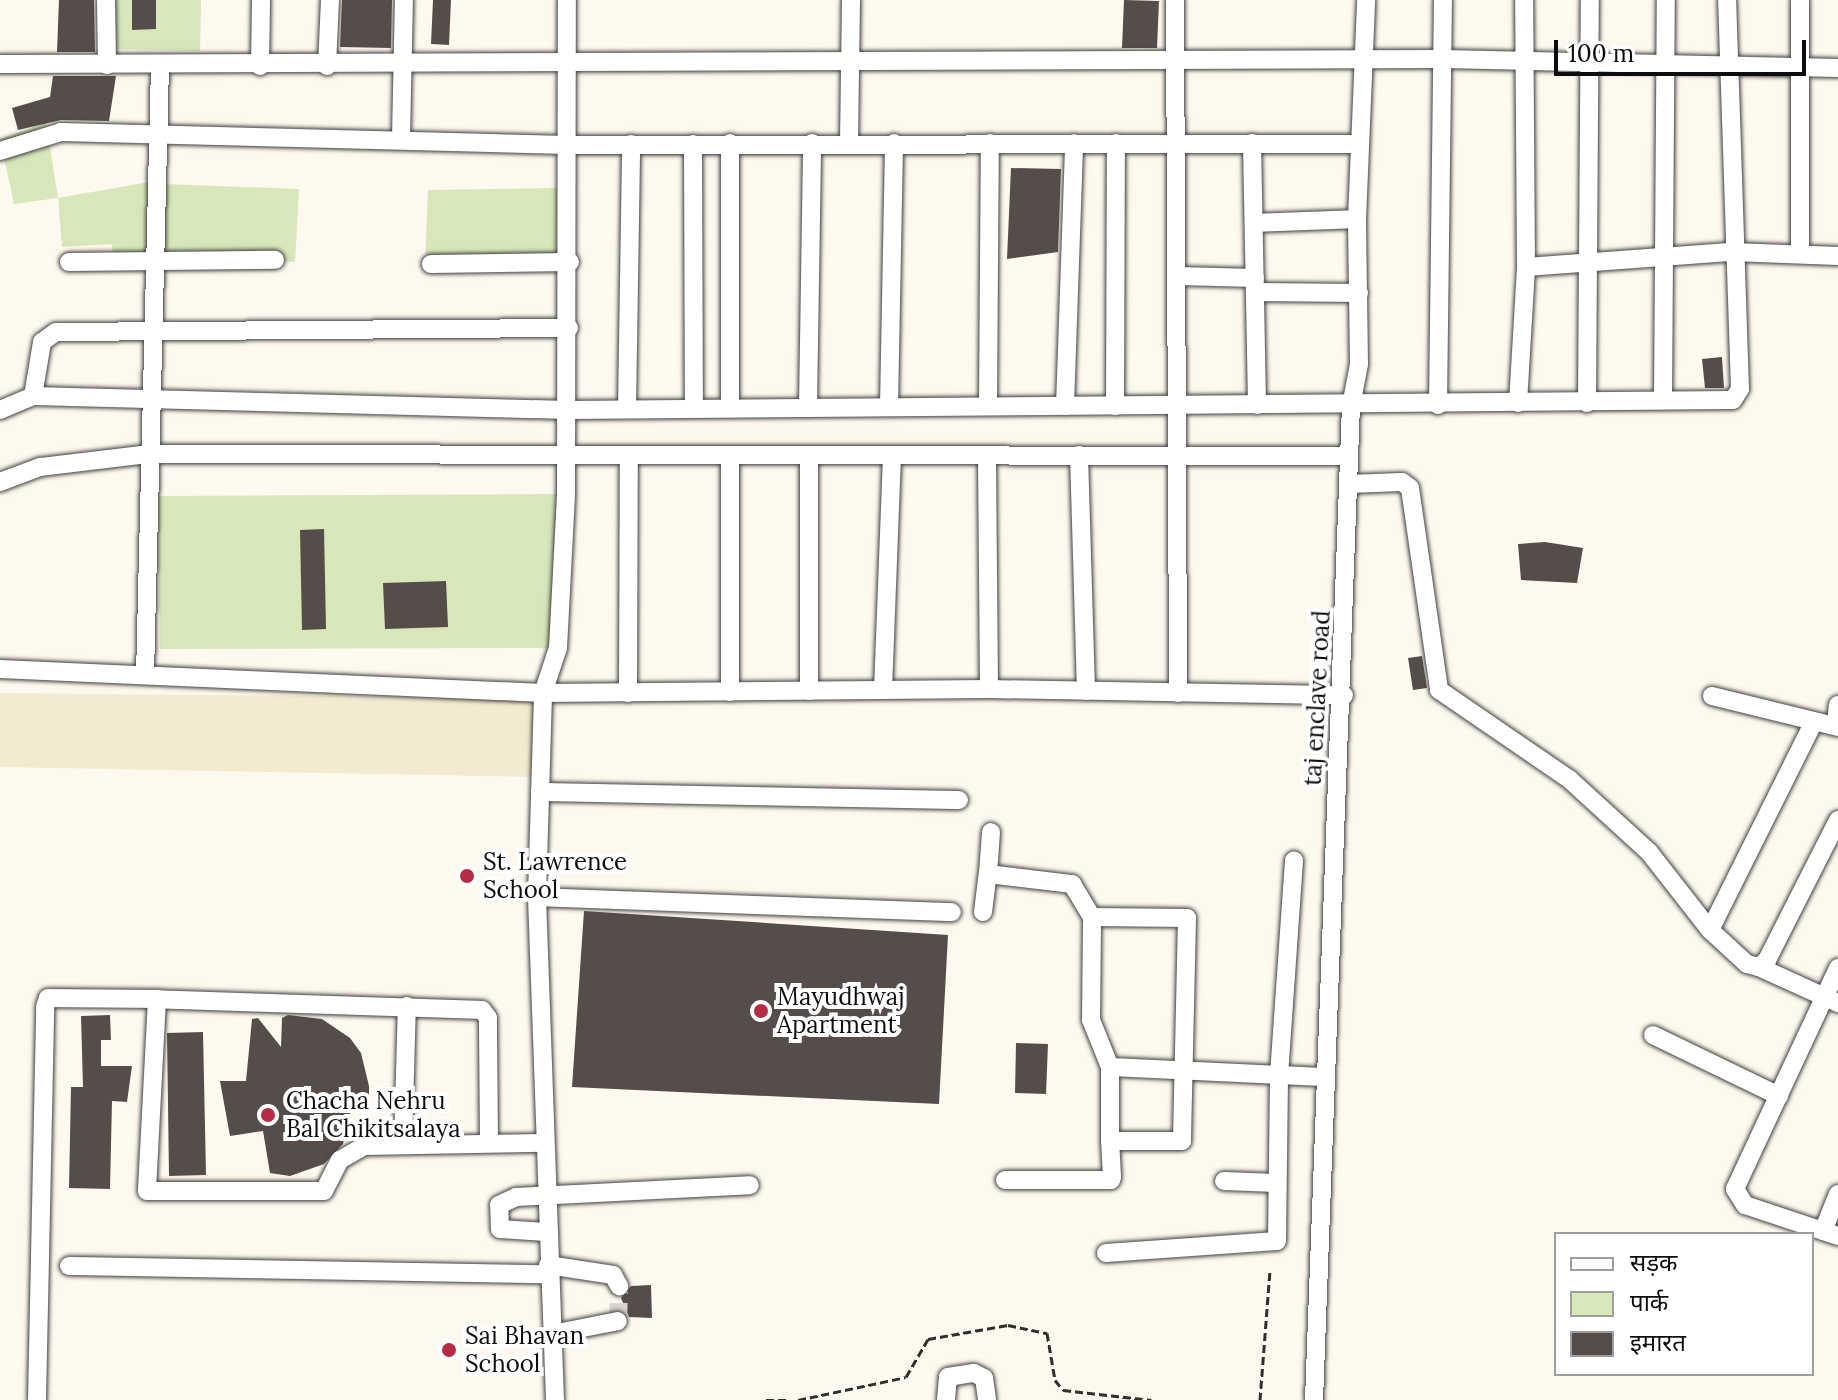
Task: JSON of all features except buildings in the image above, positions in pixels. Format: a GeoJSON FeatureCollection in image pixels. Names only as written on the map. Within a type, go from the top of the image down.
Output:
{"type":"FeatureCollection","features":[{"type":"Feature","properties":{"kind":"street"},"geometry":{"type":"LineString","coordinates":[[106,0],[107,65]]}},
{"type":"Feature","properties":{"kind":"street"},"geometry":{"type":"LineString","coordinates":[[260,66],[261,0]]}},
{"type":"Feature","properties":{"kind":"street"},"geometry":{"type":"LineString","coordinates":[[327,66],[330,0]]}},
{"type":"Feature","properties":{"kind":"street"},"geometry":{"type":"LineString","coordinates":[[401,139],[404,0]]}},
{"type":"Feature","properties":{"kind":"street"},"geometry":{"type":"LineString","coordinates":[[555,1400],[544,1196],[537,897],[543,693],[558,648],[566,454],[570,262],[566,145],[567,0]]}},
{"type":"Feature","properties":{"kind":"street"},"geometry":{"type":"LineString","coordinates":[[849,143],[851,0]]}},
{"type":"Feature","properties":{"kind":"street"},"geometry":{"type":"LineString","coordinates":[[1175,0],[1178,693]]}},
{"type":"Feature","properties":{"kind":"street","name":"taj enclave road"},"geometry":{"type":"LineString","coordinates":[[1314,1400],[1324,1077],[1344,695],[1351,406],[1359,364],[1357,219],[1366,0]]}},
{"type":"Feature","properties":{"kind":"street"},"geometry":{"type":"LineString","coordinates":[[1438,405],[1443,0]]}},
{"type":"Feature","properties":{"kind":"street"},"geometry":{"type":"LineString","coordinates":[[1518,403],[1526,267],[1524,0]]}},
{"type":"Feature","properties":{"kind":"street"},"geometry":{"type":"LineString","coordinates":[[1587,403],[1587,65],[1590,0]]}},
{"type":"Feature","properties":{"kind":"street"},"geometry":{"type":"LineString","coordinates":[[1663,400],[1666,0]]}},
{"type":"Feature","properties":{"kind":"street"},"geometry":{"type":"LineString","coordinates":[[0,410],[33,396],[567,410],[1178,403],[1438,405],[1587,403],[1738,396],[1725,61],[1727,0]]}},
{"type":"Feature","properties":{"kind":"street"},"geometry":{"type":"LineString","coordinates":[[1800,0],[1800,252]]}},
{"type":"Feature","properties":{"kind":"street"},"geometry":{"type":"LineString","coordinates":[[0,64],[160,67],[403,64],[566,66],[1365,63],[1443,59],[1524,65],[1666,65],[1725,61],[1838,68]]}},
{"type":"Feature","properties":{"kind":"street"},"geometry":{"type":"LineString","coordinates":[[145,675],[152,397],[150,331],[160,67]]}},
{"type":"Feature","properties":{"kind":"street"},"geometry":{"type":"LineString","coordinates":[[0,151],[55,132],[159,132],[566,145],[1359,144]]}},
{"type":"Feature","properties":{"kind":"street"},"geometry":{"type":"LineString","coordinates":[[730,143],[730,407]]}},
{"type":"Feature","properties":{"kind":"street"},"geometry":{"type":"LineString","coordinates":[[808,407],[812,143]]}},
{"type":"Feature","properties":{"kind":"street"},"geometry":{"type":"LineString","coordinates":[[889,406],[894,143]]}},
{"type":"Feature","properties":{"kind":"street"},"geometry":{"type":"LineString","coordinates":[[988,406],[990,143]]}},
{"type":"Feature","properties":{"kind":"street"},"geometry":{"type":"LineString","coordinates":[[1065,406],[1074,143]]}},
{"type":"Feature","properties":{"kind":"street"},"geometry":{"type":"LineString","coordinates":[[1115,406],[1116,143]]}},
{"type":"Feature","properties":{"kind":"street"},"geometry":{"type":"LineString","coordinates":[[1252,143],[1257,405]]}},
{"type":"Feature","properties":{"kind":"street"},"geometry":{"type":"LineString","coordinates":[[627,409],[631,144]]}},
{"type":"Feature","properties":{"kind":"street"},"geometry":{"type":"LineString","coordinates":[[693,144],[694,407]]}},
{"type":"Feature","properties":{"kind":"street"},"geometry":{"type":"LineString","coordinates":[[1254,223],[1357,219]]}},
{"type":"Feature","properties":{"kind":"street"},"geometry":{"type":"LineString","coordinates":[[1526,267],[1732,252],[1800,252],[1838,256]]}},
{"type":"Feature","properties":{"kind":"street"},"geometry":{"type":"LineString","coordinates":[[69,262],[153,264],[275,260]]}},
{"type":"Feature","properties":{"kind":"street"},"geometry":{"type":"LineString","coordinates":[[431,264],[570,262]]}},
{"type":"Feature","properties":{"kind":"street"},"geometry":{"type":"LineString","coordinates":[[1178,276],[1359,293]]}},
{"type":"Feature","properties":{"kind":"street"},"geometry":{"type":"LineString","coordinates":[[33,396],[47,335],[150,331],[569,328]]}},
{"type":"Feature","properties":{"kind":"street"},"geometry":{"type":"LineString","coordinates":[[0,482],[51,465],[149,454],[566,454],[892,460],[1178,454],[1349,456]]}},
{"type":"Feature","properties":{"kind":"street"},"geometry":{"type":"LineString","coordinates":[[628,693],[629,455]]}},
{"type":"Feature","properties":{"kind":"street"},"geometry":{"type":"LineString","coordinates":[[1079,455],[1086,691]]}},
{"type":"Feature","properties":{"kind":"street"},"geometry":{"type":"LineString","coordinates":[[730,457],[730,692]]}},
{"type":"Feature","properties":{"kind":"street"},"geometry":{"type":"LineString","coordinates":[[809,458],[809,691]]}},
{"type":"Feature","properties":{"kind":"street"},"geometry":{"type":"LineString","coordinates":[[987,458],[989,689]]}},
{"type":"Feature","properties":{"kind":"street"},"geometry":{"type":"LineString","coordinates":[[883,690],[892,460]]}},
{"type":"Feature","properties":{"kind":"street"},"geometry":{"type":"LineString","coordinates":[[1348,484],[1402,482],[1410,488],[1439,690],[1569,779],[1649,852],[1710,930],[1759,967],[1832,1000]]}},
{"type":"Feature","properties":{"kind":"street"},"geometry":{"type":"LineString","coordinates":[[0,669],[543,693],[989,689],[1344,695]]}},
{"type":"Feature","properties":{"kind":"street"},"geometry":{"type":"LineString","coordinates":[[1712,696],[1837,727],[1838,705]]}},
{"type":"Feature","properties":{"kind":"street"},"geometry":{"type":"LineString","coordinates":[[1710,930],[1814,721]]}},
{"type":"Feature","properties":{"kind":"street"},"geometry":{"type":"LineString","coordinates":[[541,784],[959,800]]}},
{"type":"Feature","properties":{"kind":"street"},"geometry":{"type":"LineString","coordinates":[[1759,967],[1838,820]]}},
{"type":"Feature","properties":{"kind":"street"},"geometry":{"type":"LineString","coordinates":[[983,912],[991,832]]}},
{"type":"Feature","properties":{"kind":"street"},"geometry":{"type":"LineString","coordinates":[[1106,1253],[1274,1244],[1279,1075],[1294,861]]}},
{"type":"Feature","properties":{"kind":"street"},"geometry":{"type":"LineString","coordinates":[[988,874],[1072,884],[1092,917],[1091,1020],[1110,1067],[1108,1181],[1005,1180]]}},
{"type":"Feature","properties":{"kind":"street"},"geometry":{"type":"LineString","coordinates":[[537,897],[952,912]]}},
{"type":"Feature","properties":{"kind":"street"},"geometry":{"type":"LineString","coordinates":[[1092,917],[1187,918],[1182,1141],[1110,1141]]}},
{"type":"Feature","properties":{"kind":"street"},"geometry":{"type":"LineString","coordinates":[[1838,968],[1832,1000],[1779,1096],[1736,1196],[1745,1205],[1831,1234],[1838,1194]]}},
{"type":"Feature","properties":{"kind":"street"},"geometry":{"type":"LineString","coordinates":[[37,1400],[45,1007],[48,998],[407,1006],[486,1014],[489,1142]]}},
{"type":"Feature","properties":{"kind":"street"},"geometry":{"type":"LineString","coordinates":[[157,999],[147,1191],[324,1191],[340,1160],[364,1146],[543,1143]]}},
{"type":"Feature","properties":{"kind":"street"},"geometry":{"type":"LineString","coordinates":[[403,1145],[407,1006]]}},
{"type":"Feature","properties":{"kind":"street"},"geometry":{"type":"LineString","coordinates":[[1653,1035],[1779,1096]]}},
{"type":"Feature","properties":{"kind":"street"},"geometry":{"type":"LineString","coordinates":[[1110,1067],[1324,1077]]}},
{"type":"Feature","properties":{"kind":"street"},"geometry":{"type":"LineString","coordinates":[[1224,1181],[1277,1183]]}},
{"type":"Feature","properties":{"kind":"street"},"geometry":{"type":"LineString","coordinates":[[546,1232],[508,1234],[495,1224],[505,1199],[750,1185]]}},
{"type":"Feature","properties":{"kind":"street"},"geometry":{"type":"LineString","coordinates":[[69,1266],[548,1270],[613,1275],[619,1286]]}},
{"type":"Feature","properties":{"kind":"street"},"geometry":{"type":"LineString","coordinates":[[552,1334],[618,1321]]}},
{"type":"Feature","properties":{"kind":"street"},"geometry":{"type":"LineString","coordinates":[[946,1400],[948,1377],[974,1373],[984,1378],[987,1400]]}},
{"type":"Feature","properties":{"kind":"path"},"geometry":{"type":"LineString","coordinates":[[1260,1400],[1270,1270]]}},
{"type":"Feature","properties":{"kind":"path"},"geometry":{"type":"LineString","coordinates":[[766,1400],[789,1400]]}},
{"type":"Feature","properties":{"kind":"shaded area"},"geometry":{"type":"Polygon","coordinates":[[[0,693],[536,698],[533,777],[0,767],[0,693]]]}},
{"type":"Feature","properties":{"kind":"green space"},"geometry":{"type":"Polygon","coordinates":[[[115,0],[201,0],[200,51],[117,49],[115,0]]]}},
{"type":"Feature","properties":{"kind":"green space"},"geometry":{"type":"Polygon","coordinates":[[[46,122],[58,198],[14,204],[0,139],[46,122]]]}},
{"type":"Feature","properties":{"kind":"green space"},"geometry":{"type":"Polygon","coordinates":[[[155,181],[147,258],[114,262],[112,244],[62,247],[58,198],[155,181]]]}},
{"type":"Feature","properties":{"kind":"green space"},"geometry":{"type":"Polygon","coordinates":[[[164,184],[299,189],[295,262],[164,259],[164,184]]]}},
{"type":"Feature","properties":{"kind":"green space"},"geometry":{"type":"Polygon","coordinates":[[[562,188],[562,262],[425,263],[428,190],[562,188]]]}},
{"type":"Feature","properties":{"kind":"green space"},"geometry":{"type":"Polygon","coordinates":[[[564,494],[556,648],[160,649],[158,496],[564,494]]]}},
{"type":"Feature","properties":{"kind":"tunnel"},"geometry":{"type":"LineString","coordinates":[[618,1321],[619,1286]]}},
{"type":"Feature","properties":{"kind":"place","name":"St. Lawrence School"},"geometry":{"type":"Point","coordinates":[467,876]}},
{"type":"Feature","properties":{"kind":"place","name":"Mayudhwaj Apartment"},"geometry":{"type":"Point","coordinates":[761,1011]}},
{"type":"Feature","properties":{"kind":"place","name":"Chacha Nehru Bal Chikitsalaya"},"geometry":{"type":"Point","coordinates":[268,1115]}},
{"type":"Feature","properties":{"kind":"place","name":"Sai Bhavan School"},"geometry":{"type":"Point","coordinates":[449,1350]}}]}
